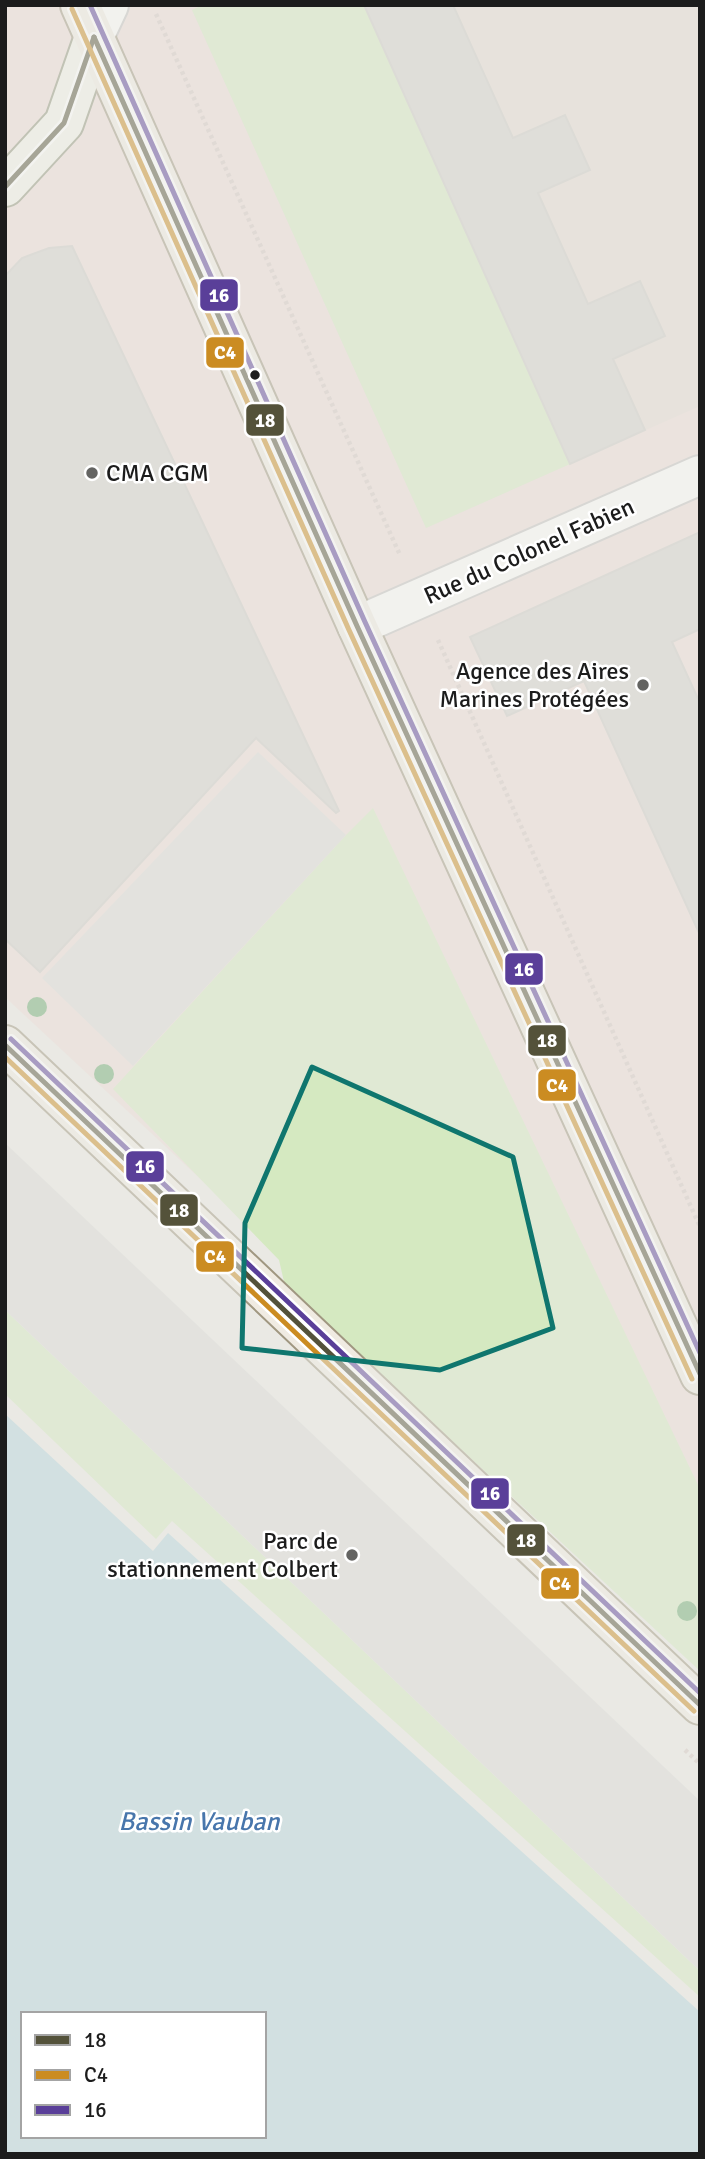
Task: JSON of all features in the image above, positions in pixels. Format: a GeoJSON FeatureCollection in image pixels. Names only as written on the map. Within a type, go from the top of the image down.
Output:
{"type":"FeatureCollection","features":[{"type":"Feature","properties":{"kind":"main road"},"geometry":{"type":"LineString","coordinates":[[5,187],[64,123],[94,16]]}},
{"type":"Feature","properties":{"kind":"main road"},"geometry":{"type":"LineString","coordinates":[[94,16],[357,626],[700,1375]]}},
{"type":"Feature","properties":{"kind":"main road"},"geometry":{"type":"LineString","coordinates":[[5,1045],[700,1705]]}},
{"type":"Feature","properties":{"kind":"street","name":"Rue du Colonel Fabien"},"geometry":{"type":"LineString","coordinates":[[357,626],[700,475]]}},
{"type":"Feature","properties":{"kind":"highlighted area"},"geometry":{"type":"Polygon","coordinates":[[[312,1067],[513,1157],[553,1328],[440,1370],[242,1348],[245,1223],[312,1067]]]}},
{"type":"Feature","properties":{"kind":"shaded area"},"geometry":{"type":"Polygon","coordinates":[[[5,5],[700,5],[700,1644],[5,997],[5,5]]]}},
{"type":"Feature","properties":{"kind":"shaded area"},"geometry":{"type":"Polygon","coordinates":[[[203,5],[700,5],[700,406],[426,528],[192,10],[203,5]]]}},
{"type":"Feature","properties":{"kind":"shaded area"},"geometry":{"type":"Polygon","coordinates":[[[258,752],[346,835],[133,1066],[42,978],[258,752]]]}},
{"type":"Feature","properties":{"kind":"shaded area","name":"Parc de stationnement Colbert"},"geometry":{"type":"Polygon","coordinates":[[[5,1143],[700,1801],[700,1971],[5,1310],[5,1143]]]}},
{"type":"Feature","properties":{"kind":"green space"},"geometry":{"type":"Polygon","coordinates":[[[203,5],[364,5],[570,464],[426,528],[192,10],[203,5]]]}},
{"type":"Feature","properties":{"kind":"green space"},"geometry":{"type":"Polygon","coordinates":[[[373,808],[700,1489],[700,1671],[285,1286],[279,1260],[113,1089],[373,808]]]}},
{"type":"Feature","properties":{"kind":"green space"},"geometry":{"type":"Polygon","coordinates":[[[5,1310],[700,1971],[700,1997],[172,1521],[156,1539],[5,1394],[5,1310]]]}},
{"type":"Feature","properties":{"kind":"water","name":"Bassin Vauban"},"geometry":{"type":"Polygon","coordinates":[[[5,1414],[153,1551],[168,1533],[700,2012],[700,2154],[5,2154],[5,1414]]]}},
{"type":"Feature","properties":{"kind":"building"},"geometry":{"type":"Polygon","coordinates":[[[364,5],[453,5],[513,138],[565,115],[590,170],[538,193],[588,304],[640,281],[665,336],[613,359],[645,430],[570,464],[364,5]]]}},
{"type":"Feature","properties":{"kind":"building","name":"CMA CGM"},"geometry":{"type":"Polygon","coordinates":[[[72,246],[339,811],[336,813],[256,738],[40,972],[5,939],[5,276],[22,258],[49,248],[72,246]]]}},
{"type":"Feature","properties":{"kind":"building"},"geometry":{"type":"Polygon","coordinates":[[[700,532],[700,629],[672,642],[700,703],[700,935],[584,681],[507,716],[470,637],[700,532]]]}},
{"type":"Feature","properties":{"kind":"transit line","name":"16"},"geometry":{"type":"LineString","coordinates":[[90,5],[365,622],[700,1353]]}},
{"type":"Feature","properties":{"kind":"transit line","name":"C4"},"geometry":{"type":"LineString","coordinates":[[72,9],[349,630],[692,1379]]}},
{"type":"Feature","properties":{"kind":"transit line","name":"18"},"geometry":{"type":"LineString","coordinates":[[94,37],[357,626],[700,1374]]}},
{"type":"Feature","properties":{"kind":"transit line","name":"18"},"geometry":{"type":"LineString","coordinates":[[5,187],[64,123],[94,37]]}},
{"type":"Feature","properties":{"kind":"transit line","name":"16"},"geometry":{"type":"LineString","coordinates":[[11,1039],[700,1693]]}},
{"type":"Feature","properties":{"kind":"transit line","name":"18"},"geometry":{"type":"LineString","coordinates":[[5,1045],[700,1705]]}},
{"type":"Feature","properties":{"kind":"transit line","name":"C4"},"geometry":{"type":"LineString","coordinates":[[5,1057],[694,1711]]}},
{"type":"Feature","properties":{"kind":"place","name":"CMA CGM"},"geometry":{"type":"Point","coordinates":[92,473]}},
{"type":"Feature","properties":{"kind":"place","name":"Agence des Aires Marines Protégées"},"geometry":{"type":"Point","coordinates":[643,685]}},
{"type":"Feature","properties":{"kind":"place","name":"Parc de stationnement Colbert"},"geometry":{"type":"Point","coordinates":[352,1555]}}]}
